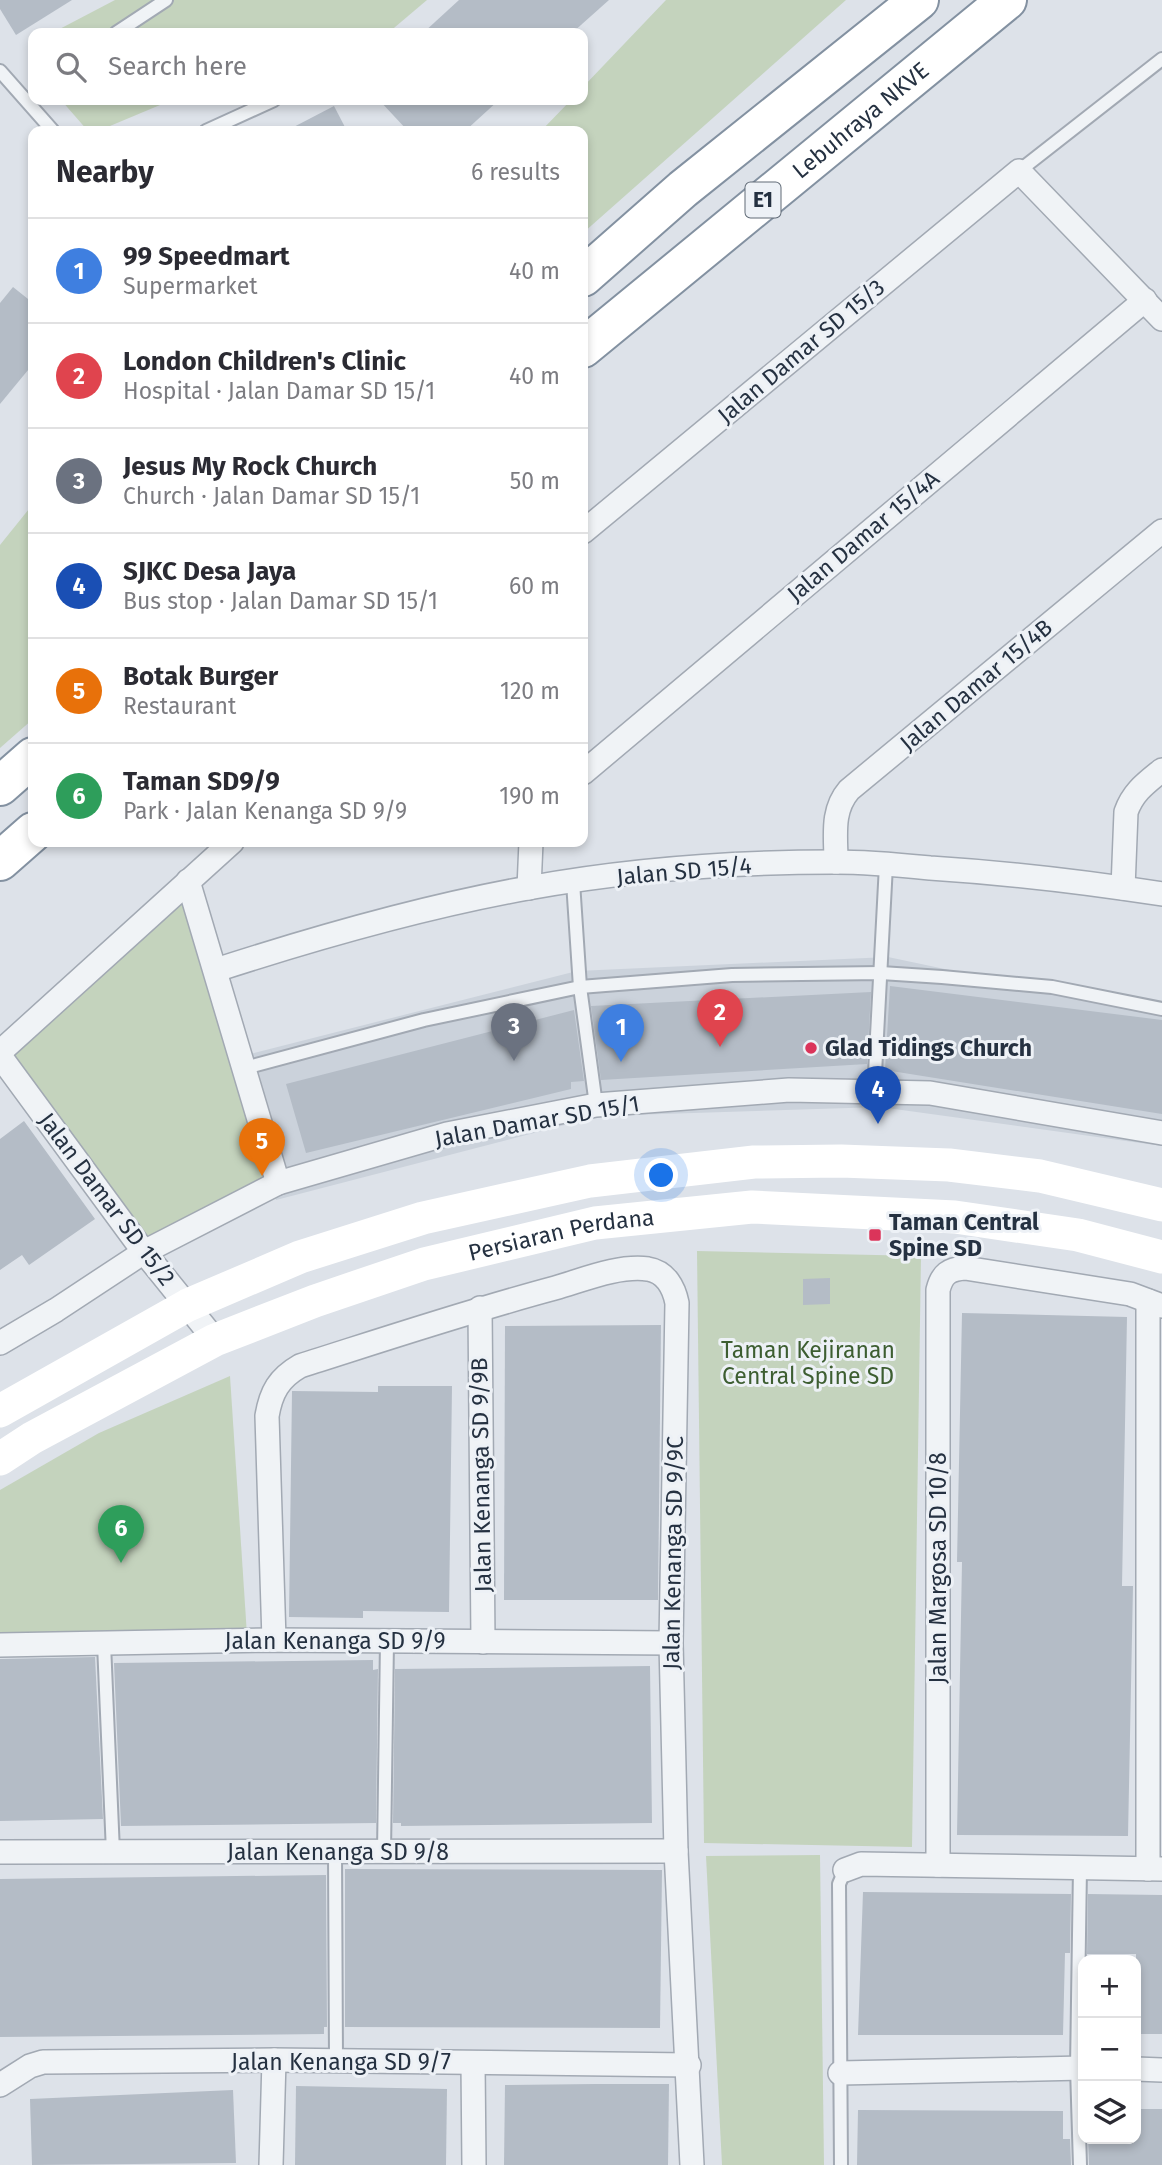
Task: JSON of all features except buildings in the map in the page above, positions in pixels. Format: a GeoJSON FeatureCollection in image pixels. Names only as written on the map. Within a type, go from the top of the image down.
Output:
{"type":"FeatureCollection","features":[{"type":"Feature","properties":{"kind":"highway","name":"E1"},"geometry":{"type":"LineString","coordinates":[[588,273],[683,189],[919,0]]}},
{"type":"Feature","properties":{"kind":"highway","name":"Lebuhraya NKVE"},"geometry":{"type":"LineString","coordinates":[[588,344],[1007,0]]}},
{"type":"Feature","properties":{"kind":"highway"},"geometry":{"type":"LineString","coordinates":[[0,786],[28,761]]}},
{"type":"Feature","properties":{"kind":"highway"},"geometry":{"type":"LineString","coordinates":[[0,861],[28,836]]}},
{"type":"Feature","properties":{"kind":"main road","name":"Persiaran Perdana"},"geometry":{"type":"LineString","coordinates":[[0,1411],[188,1306],[300,1258],[423,1218],[590,1181],[754,1162],[829,1160],[935,1164],[1040,1176],[1162,1205]]}},
{"type":"Feature","properties":{"kind":"main road"},"geometry":{"type":"LineString","coordinates":[[590,1181],[595,1223]]}},
{"type":"Feature","properties":{"kind":"main road","name":"Persiaran Perdana"},"geometry":{"type":"LineString","coordinates":[[0,1459],[32,1438],[215,1340],[316,1301],[424,1264],[595,1223],[752,1207],[955,1217],[1078,1235],[1162,1257]]}},
{"type":"Feature","properties":{"kind":"street","name":"Jalan Damar SD 15/3"},"geometry":{"type":"LineString","coordinates":[[588,528],[1019,171]]}},
{"type":"Feature","properties":{"kind":"street"},"geometry":{"type":"LineString","coordinates":[[1019,171],[1162,319]]}},
{"type":"Feature","properties":{"kind":"street","name":"Jalan Damar 15/4A"},"geometry":{"type":"LineString","coordinates":[[588,769],[1145,300]]}},
{"type":"Feature","properties":{"kind":"street","name":"Jalan Damar 15/4B"},"geometry":{"type":"LineString","coordinates":[[836,862],[836,814],[840,800],[849,790],[1162,531]]}},
{"type":"Feature","properties":{"kind":"street"},"geometry":{"type":"LineString","coordinates":[[1123,888],[1126,812],[1138,789],[1162,770]]}},
{"type":"Feature","properties":{"kind":"street"},"geometry":{"type":"LineString","coordinates":[[529,888],[531,847]]}},
{"type":"Feature","properties":{"kind":"street"},"geometry":{"type":"LineString","coordinates":[[0,1054],[225,848]]}},
{"type":"Feature","properties":{"kind":"street","name":"Jalan SD 15/4"},"geometry":{"type":"LineString","coordinates":[[216,970],[339,931],[529,888],[734,866],[836,862],[886,865],[985,872],[1162,894]]}},
{"type":"Feature","properties":{"kind":"street"},"geometry":{"type":"LineString","coordinates":[[188,881],[246,1068],[278,1183]]}},
{"type":"Feature","properties":{"kind":"street","name":"Jalan Damar SD 15/2"},"geometry":{"type":"LineString","coordinates":[[0,1054],[144,1252],[215,1340]]}},
{"type":"Feature","properties":{"kind":"street","name":"Jalan Damar SD 15/1"},"geometry":{"type":"LineString","coordinates":[[0,1343],[144,1252],[278,1183],[447,1134],[596,1105],[789,1090],[930,1093],[1162,1133]]}},
{"type":"Feature","properties":{"kind":"street","name":"Jalan Margosa SD 10/8"},"geometry":{"type":"LineString","coordinates":[[939,1865],[940,1280],[954,1269],[965,1268],[1130,1294],[1155,1304]]}},
{"type":"Feature","properties":{"kind":"street","name":"Jalan Kenanga SD 9/9C"},"geometry":{"type":"LineString","coordinates":[[480,1308],[617,1271],[648,1269],[660,1273],[675,1292],[677,1303],[671,1643],[676,1851],[692,2165]]}},
{"type":"Feature","properties":{"kind":"street"},"geometry":{"type":"LineString","coordinates":[[845,1870],[860,1864],[1155,1869],[1155,1304]]}},
{"type":"Feature","properties":{"kind":"street"},"geometry":{"type":"LineString","coordinates":[[274,1640],[267,1416],[277,1384],[287,1373],[300,1366],[480,1308]]}},
{"type":"Feature","properties":{"kind":"street","name":"Jalan Kenanga SD 9/9B"},"geometry":{"type":"LineString","coordinates":[[480,1308],[483,1642]]}},
{"type":"Feature","properties":{"kind":"street","name":"Jalan Kenanga SD 9/9"},"geometry":{"type":"LineString","coordinates":[[0,1645],[274,1640],[671,1643]]}},
{"type":"Feature","properties":{"kind":"street","name":"Jalan Kenanga SD 9/8"},"geometry":{"type":"LineString","coordinates":[[0,1852],[676,1851]]}},
{"type":"Feature","properties":{"kind":"street"},"geometry":{"type":"LineString","coordinates":[[271,2165],[274,2060]]}},
{"type":"Feature","properties":{"kind":"street","name":"Jalan Kenanga SD 9/7"},"geometry":{"type":"LineString","coordinates":[[0,2085],[30,2066],[43,2062],[274,2060],[689,2065]]}},
{"type":"Feature","properties":{"kind":"street"},"geometry":{"type":"LineString","coordinates":[[473,2063],[474,2165]]}},
{"type":"Feature","properties":{"kind":"street"},"geometry":{"type":"LineString","coordinates":[[840,2073],[1078,2068]]}},
{"type":"Feature","properties":{"kind":"street"},"geometry":{"type":"LineString","coordinates":[[1141,2069],[1162,2070]]}},
{"type":"Feature","properties":{"kind":"lane"},"geometry":{"type":"LineString","coordinates":[[124,28],[166,0]]}},
{"type":"Feature","properties":{"kind":"lane"},"geometry":{"type":"LineString","coordinates":[[1019,171],[1162,59]]}},
{"type":"Feature","properties":{"kind":"lane"},"geometry":{"type":"LineString","coordinates":[[0,71],[28,92]]}},
{"type":"Feature","properties":{"kind":"lane"},"geometry":{"type":"LineString","coordinates":[[36,105],[50,126]]}},
{"type":"Feature","properties":{"kind":"lane"},"geometry":{"type":"LineString","coordinates":[[217,126],[264,105]]}},
{"type":"Feature","properties":{"kind":"lane"},"geometry":{"type":"LineString","coordinates":[[874,1092],[886,865]]}},
{"type":"Feature","properties":{"kind":"lane"},"geometry":{"type":"LineString","coordinates":[[573,882],[580,986],[596,1105]]}},
{"type":"Feature","properties":{"kind":"lane"},"geometry":{"type":"LineString","coordinates":[[246,1068],[424,1020],[580,986],[732,975],[881,973],[1052,986],[1162,1009]]}},
{"type":"Feature","properties":{"kind":"lane"},"geometry":{"type":"LineString","coordinates":[[384,1852],[387,1641]]}},
{"type":"Feature","properties":{"kind":"lane"},"geometry":{"type":"LineString","coordinates":[[104,1644],[113,1852]]}},
{"type":"Feature","properties":{"kind":"lane"},"geometry":{"type":"LineString","coordinates":[[335,1852],[336,2061]]}},
{"type":"Feature","properties":{"kind":"lane"},"geometry":{"type":"LineString","coordinates":[[1080,1868],[1080,2018]]}},
{"type":"Feature","properties":{"kind":"lane"},"geometry":{"type":"LineString","coordinates":[[841,2165],[839,1884],[845,1870]]}},
{"type":"Feature","properties":{"kind":"lane"},"geometry":{"type":"LineString","coordinates":[[1080,2081],[1080,2165]]}},
{"type":"Feature","properties":{"kind":"shaded area"},"geometry":{"type":"Polygon","coordinates":[[[888,957],[1162,1015],[1162,1146],[880,1107],[599,1116],[276,1200],[230,1059],[577,971],[888,957]]]}},
{"type":"Feature","properties":{"kind":"green space"},"geometry":{"type":"Polygon","coordinates":[[[115,0],[427,0],[394,28],[62,28],[115,0]]]}},
{"type":"Feature","properties":{"kind":"green space"},"geometry":{"type":"Polygon","coordinates":[[[666,0],[846,0],[588,229],[588,126],[546,126],[566,105],[588,105],[588,82],[666,0]]]}},
{"type":"Feature","properties":{"kind":"green space"},"geometry":{"type":"Polygon","coordinates":[[[65,105],[160,105],[110,126],[84,126],[65,105]]]}},
{"type":"Feature","properties":{"kind":"green space"},"geometry":{"type":"Polygon","coordinates":[[[28,510],[28,723],[0,748],[0,545],[28,510]]]}},
{"type":"Feature","properties":{"kind":"green space"},"geometry":{"type":"Polygon","coordinates":[[[184,895],[269,1178],[148,1242],[8,1058],[184,895]]]}},
{"type":"Feature","properties":{"kind":"green space","name":"Taman Kejiranan Central Spine SD"},"geometry":{"type":"Polygon","coordinates":[[[697,1251],[921,1256],[912,1847],[704,1843],[697,1251]]]}},
{"type":"Feature","properties":{"kind":"green space"},"geometry":{"type":"Polygon","coordinates":[[[230,1376],[247,1635],[0,1639],[0,1490],[99,1433],[230,1376]]]}},
{"type":"Feature","properties":{"kind":"green space"},"geometry":{"type":"Polygon","coordinates":[[[820,1855],[824,2165],[722,2165],[706,1856],[820,1855]]]}},
{"type":"Feature","properties":{"kind":"place","name":"London Children's Clinic"},"geometry":{"type":"Point","coordinates":[720,1047]}},
{"type":"Feature","properties":{"kind":"place","name":"Glad Tidings Church"},"geometry":{"type":"Point","coordinates":[811,1048]}},
{"type":"Feature","properties":{"kind":"place","name":"Jesus My Rock Church"},"geometry":{"type":"Point","coordinates":[514,1061]}},
{"type":"Feature","properties":{"kind":"place","name":"99 Speedmart"},"geometry":{"type":"Point","coordinates":[621,1062]}},
{"type":"Feature","properties":{"kind":"place","name":"SJKC Desa Jaya"},"geometry":{"type":"Point","coordinates":[878,1124]}},
{"type":"Feature","properties":{"kind":"place","name":"Botak Burger"},"geometry":{"type":"Point","coordinates":[262,1176]}},
{"type":"Feature","properties":{"kind":"place","name":"Taman Central Spine SD"},"geometry":{"type":"Point","coordinates":[875,1235]}},
{"type":"Feature","properties":{"kind":"place","name":"Taman SD9/9"},"geometry":{"type":"Point","coordinates":[121,1563]}}]}
